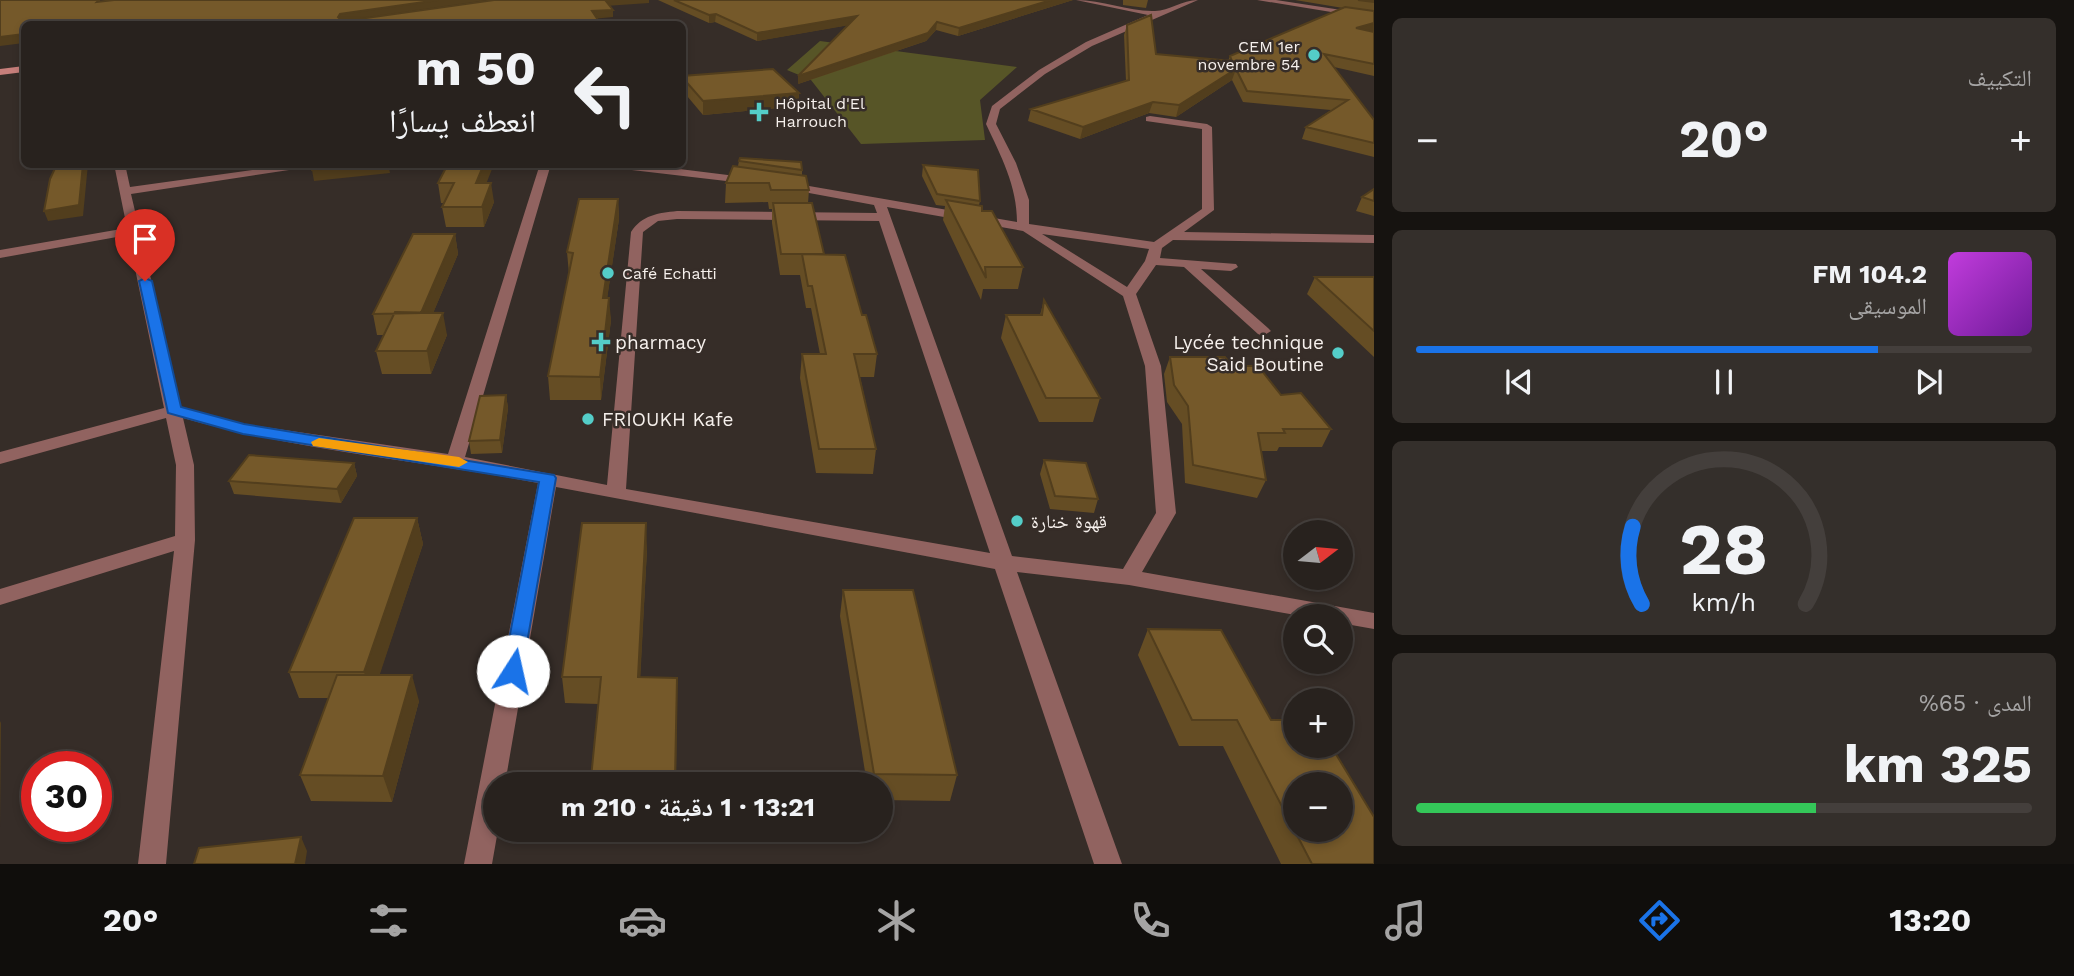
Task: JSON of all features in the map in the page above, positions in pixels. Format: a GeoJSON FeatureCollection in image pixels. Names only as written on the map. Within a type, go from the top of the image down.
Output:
{"type":"FeatureCollection","features":[{"type":"Feature","properties":{"kind":"main road"},"geometry":{"type":"LineString","coordinates":[[0,72],[21,69]]}},
{"type":"Feature","properties":{"kind":"street"},"geometry":{"type":"LineString","coordinates":[[1080,0],[1156,13]]}},
{"type":"Feature","properties":{"kind":"street"},"geometry":{"type":"LineString","coordinates":[[1023,227],[1023,200],[1010,163],[991,124],[995,108],[1075,49],[1156,13],[1194,0]]}},
{"type":"Feature","properties":{"kind":"street"},"geometry":{"type":"LineString","coordinates":[[1261,0],[1374,18]]}},
{"type":"Feature","properties":{"kind":"street"},"geometry":{"type":"LineString","coordinates":[[1129,294],[1154,254],[1208,210],[1208,127],[1150,119]]}},
{"type":"Feature","properties":{"kind":"street"},"geometry":{"type":"LineString","coordinates":[[120,168],[185,465],[185,540],[152,864]]}},
{"type":"Feature","properties":{"kind":"street"},"geometry":{"type":"LineString","coordinates":[[126,191],[295,168]]}},
{"type":"Feature","properties":{"kind":"street"},"geometry":{"type":"LineString","coordinates":[[455,461],[545,168]]}},
{"type":"Feature","properties":{"kind":"street"},"geometry":{"type":"LineString","coordinates":[[641,168],[770,183],[882,209],[1023,227],[1154,254],[1189,265],[1231,267]]}},
{"type":"Feature","properties":{"kind":"street"},"geometry":{"type":"LineString","coordinates":[[616,493],[637,232],[641,225],[649,219],[677,215],[882,209]]}},
{"type":"Feature","properties":{"kind":"street"},"geometry":{"type":"LineString","coordinates":[[882,209],[1108,864]]}},
{"type":"Feature","properties":{"kind":"street"},"geometry":{"type":"LineString","coordinates":[[1023,227],[1129,294],[1153,366],[1166,513],[1129,577]]}},
{"type":"Feature","properties":{"kind":"street"},"geometry":{"type":"LineString","coordinates":[[0,254],[134,230]]}},
{"type":"Feature","properties":{"kind":"street"},"geometry":{"type":"LineString","coordinates":[[1173,236],[1374,239]]}},
{"type":"Feature","properties":{"kind":"street"},"geometry":{"type":"LineString","coordinates":[[1189,265],[1263,331]]}},
{"type":"Feature","properties":{"kind":"street"},"geometry":{"type":"LineString","coordinates":[[0,458],[174,410],[256,431],[335,445],[455,461],[616,493],[1005,562],[1129,577],[1374,621]]}},
{"type":"Feature","properties":{"kind":"street"},"geometry":{"type":"LineString","coordinates":[[478,864],[548,478]]}},
{"type":"Feature","properties":{"kind":"street"},"geometry":{"type":"LineString","coordinates":[[0,597],[185,540]]}},
{"type":"Feature","properties":{"kind":"shaded area"},"geometry":{"type":"Polygon","coordinates":[[[820,41],[1017,67],[980,100],[985,140],[861,144],[811,80],[787,70],[820,41]]]}},
{"type":"Feature","properties":{"kind":"building"},"geometry":{"type":"Polygon","coordinates":[[[0,0],[438,0],[340,14],[340,19],[359,19],[494,0],[605,0],[613,10],[592,11],[599,21],[21,21],[21,34],[0,37],[0,0]]]}},
{"type":"Feature","properties":{"kind":"building"},"geometry":{"type":"Polygon","coordinates":[[[674,0],[1051,0],[959,28],[937,22],[928,33],[798,76],[857,16],[757,33],[716,14],[709,15],[674,0]]]}},
{"type":"Feature","properties":{"kind":"building"},"geometry":{"type":"Polygon","coordinates":[[[1345,7],[1374,11],[1374,23],[1356,28],[1374,32],[1374,64],[1324,54],[1374,120],[1374,143],[1306,127],[1348,100],[1247,91],[1236,69],[1179,105],[1153,102],[1083,127],[1031,109],[1129,80],[1127,25],[1151,15],[1156,54],[1232,61],[1230,56],[1345,7]]]}},
{"type":"Feature","properties":{"kind":"building"},"geometry":{"type":"Polygon","coordinates":[[[773,69],[799,93],[703,101],[686,82],[686,76],[773,69]]]}},
{"type":"Feature","properties":{"kind":"building"},"geometry":{"type":"Polygon","coordinates":[[[740,158],[801,162],[802,170],[739,161],[740,158]]]}},
{"type":"Feature","properties":{"kind":"building"},"geometry":{"type":"Polygon","coordinates":[[[923,165],[978,170],[980,201],[937,194],[923,165]]]}},
{"type":"Feature","properties":{"kind":"building"},"geometry":{"type":"Polygon","coordinates":[[[733,166],[806,176],[809,190],[771,190],[769,183],[726,183],[733,166]]]}},
{"type":"Feature","properties":{"kind":"building"},"geometry":{"type":"Polygon","coordinates":[[[55,168],[83,168],[79,205],[44,211],[50,179],[55,168]]]}},
{"type":"Feature","properties":{"kind":"building"},"geometry":{"type":"Polygon","coordinates":[[[446,168],[482,168],[476,183],[491,183],[482,207],[442,207],[454,183],[438,183],[446,168]]]}},
{"type":"Feature","properties":{"kind":"building"},"geometry":{"type":"Polygon","coordinates":[[[1374,189],[1374,201],[1362,197],[1374,189]]]}},
{"type":"Feature","properties":{"kind":"building"},"geometry":{"type":"Polygon","coordinates":[[[579,199],[618,199],[603,298],[609,298],[600,377],[548,376],[573,253],[567,252],[579,199]]]}},
{"type":"Feature","properties":{"kind":"building"},"geometry":{"type":"Polygon","coordinates":[[[946,200],[982,206],[982,211],[992,211],[1023,267],[985,267],[986,278],[946,200]]]}},
{"type":"Feature","properties":{"kind":"building"},"geometry":{"type":"Polygon","coordinates":[[[773,203],[812,203],[824,254],[781,254],[773,203]]]}},
{"type":"Feature","properties":{"kind":"building"},"geometry":{"type":"Polygon","coordinates":[[[413,234],[455,234],[421,313],[373,314],[413,234]]]}},
{"type":"Feature","properties":{"kind":"building"},"geometry":{"type":"Polygon","coordinates":[[[802,254],[845,255],[862,315],[866,315],[877,354],[854,354],[876,449],[819,449],[802,354],[826,354],[812,286],[808,286],[802,254]]]}},
{"type":"Feature","properties":{"kind":"building"},"geometry":{"type":"Polygon","coordinates":[[[1315,277],[1374,277],[1374,331],[1315,277]]]}},
{"type":"Feature","properties":{"kind":"building"},"geometry":{"type":"Polygon","coordinates":[[[1044,300],[1100,398],[1046,398],[1006,315],[1042,315],[1044,300]]]}},
{"type":"Feature","properties":{"kind":"building"},"geometry":{"type":"Polygon","coordinates":[[[395,312],[443,313],[427,351],[376,351],[395,312]]]}},
{"type":"Feature","properties":{"kind":"building"},"geometry":{"type":"Polygon","coordinates":[[[1170,357],[1225,357],[1232,366],[1258,366],[1281,395],[1301,393],[1331,429],[1283,429],[1285,433],[1258,433],[1266,480],[1193,465],[1188,406],[1174,385],[1170,357]]]}},
{"type":"Feature","properties":{"kind":"building"},"geometry":{"type":"Polygon","coordinates":[[[506,395],[500,440],[469,441],[480,396],[506,395]]]}},
{"type":"Feature","properties":{"kind":"building"},"geometry":{"type":"Polygon","coordinates":[[[249,455],[354,463],[337,489],[229,481],[249,455]]]}},
{"type":"Feature","properties":{"kind":"building"},"geometry":{"type":"Polygon","coordinates":[[[1044,460],[1086,463],[1098,499],[1055,496],[1044,460]]]}},
{"type":"Feature","properties":{"kind":"building"},"geometry":{"type":"Polygon","coordinates":[[[354,518],[417,518],[364,672],[289,672],[354,518]]]}},
{"type":"Feature","properties":{"kind":"building"},"geometry":{"type":"Polygon","coordinates":[[[582,523],[646,523],[638,677],[677,678],[675,772],[592,772],[601,677],[562,677],[582,523]]]}},
{"type":"Feature","properties":{"kind":"building"},"geometry":{"type":"Polygon","coordinates":[[[843,590],[913,590],[957,775],[874,772],[843,590]]]}},
{"type":"Feature","properties":{"kind":"building"},"geometry":{"type":"Polygon","coordinates":[[[1148,629],[1221,630],[1271,720],[1283,720],[1283,758],[1338,758],[1347,772],[1283,772],[1283,808],[1237,720],[1192,720],[1148,629]]]}},
{"type":"Feature","properties":{"kind":"building"},"geometry":{"type":"Polygon","coordinates":[[[337,675],[412,675],[383,776],[300,775],[337,675]]]}},
{"type":"Feature","properties":{"kind":"building"},"geometry":{"type":"Polygon","coordinates":[[[1353,782],[1374,817],[1374,864],[1312,864],[1301,842],[1353,842],[1353,782]]]}},
{"type":"Feature","properties":{"kind":"building"},"geometry":{"type":"Polygon","coordinates":[[[301,837],[295,864],[194,864],[199,848],[301,837]]]}},
{"type":"Feature","properties":{"kind":"slow traffic"},"geometry":{"type":"LineString","coordinates":[[319,442],[459,462]]}},
{"type":"Feature","properties":{"kind":"place","name":"CEM 1er novembre 54"},"geometry":{"type":"Point","coordinates":[1314,55]}},
{"type":"Feature","properties":{"kind":"place","name":"Hôpital d'El Harrouch"},"geometry":{"type":"Point","coordinates":[759,112]}},
{"type":"Feature","properties":{"kind":"place","name":"Café Echatti"},"geometry":{"type":"Point","coordinates":[608,273]}},
{"type":"Feature","properties":{"kind":"place","name":"pharmacy"},"geometry":{"type":"Point","coordinates":[601,342]}},
{"type":"Feature","properties":{"kind":"place","name":"Lycée technique Said Boutine"},"geometry":{"type":"Point","coordinates":[1338,353]}},
{"type":"Feature","properties":{"kind":"place","name":"FRIOUKH Kafe"},"geometry":{"type":"Point","coordinates":[588,419]}},
{"type":"Feature","properties":{"kind":"place","name":"قهوة خنارة"},"geometry":{"type":"Point","coordinates":[1017,521]}},
{"type":"Feature","properties":{"kind":"route"},"geometry":{"type":"LineString","coordinates":[[145,281],[174,410],[243,429],[548,478],[513,671]]}}]}
